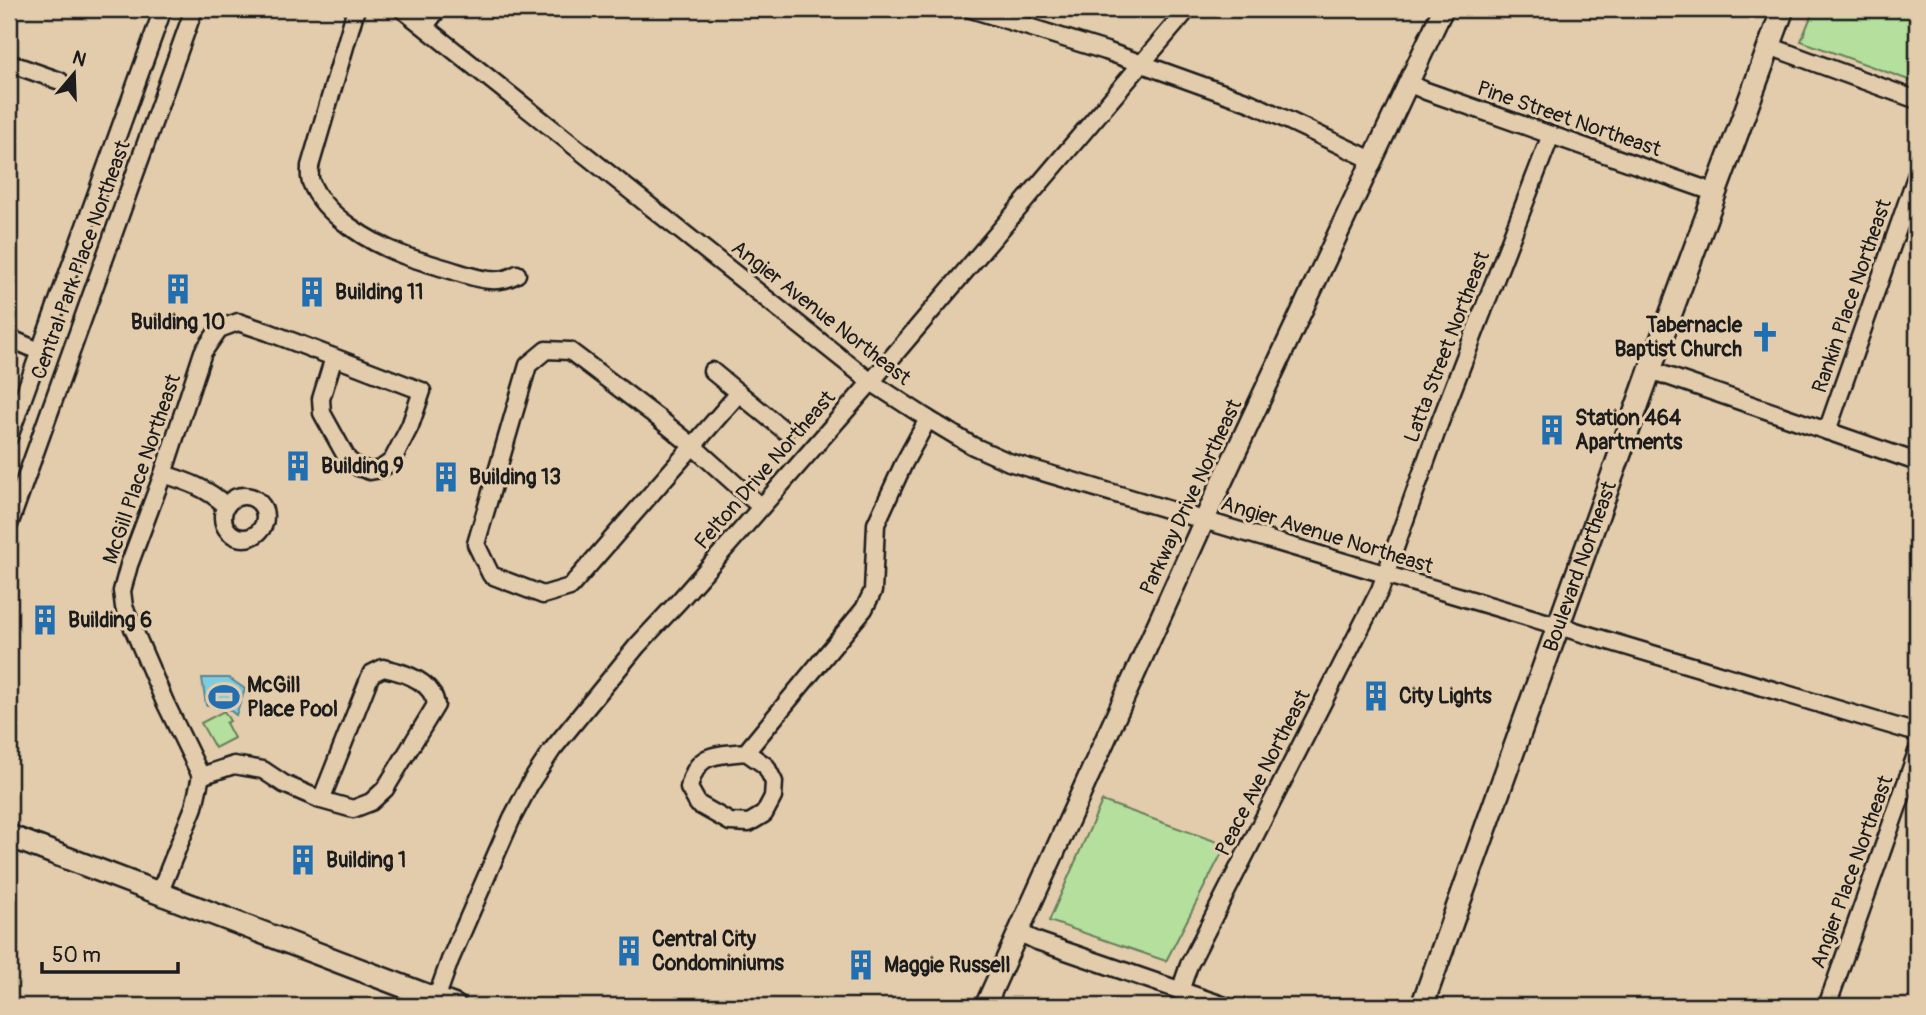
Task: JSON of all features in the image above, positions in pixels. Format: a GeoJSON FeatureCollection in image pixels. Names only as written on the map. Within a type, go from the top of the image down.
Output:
{"type":"FeatureCollection","features":[{"type":"Feature","properties":{"kind":"main road","name":"Boulevard Northeast"},"geometry":{"type":"LineString","coordinates":[[1422,1006],[1650,370],[1783,9]]}},
{"type":"Feature","properties":{"kind":"main road"},"geometry":{"type":"LineString","coordinates":[[9,836],[445,1003]]}},
{"type":"Feature","properties":{"kind":"street","name":"Central Park Place Northeast"},"geometry":{"type":"LineString","coordinates":[[9,437],[163,9]]}},
{"type":"Feature","properties":{"kind":"street","name":"Central Park Place Northeast"},"geometry":{"type":"LineString","coordinates":[[9,525],[194,9]]}},
{"type":"Feature","properties":{"kind":"street"},"geometry":{"type":"LineString","coordinates":[[356,9],[310,166],[310,180],[323,204],[345,223],[404,256],[485,280],[506,281],[517,274]]}},
{"type":"Feature","properties":{"kind":"street","name":"Angier Avenue Northeast"},"geometry":{"type":"LineString","coordinates":[[402,9],[871,382],[973,446],[1009,462],[1917,733]]}},
{"type":"Feature","properties":{"kind":"street"},"geometry":{"type":"LineString","coordinates":[[425,26],[438,9]]}},
{"type":"Feature","properties":{"kind":"street"},"geometry":{"type":"LineString","coordinates":[[971,9],[1251,103],[1372,160]]}},
{"type":"Feature","properties":{"kind":"street","name":"Felton Drive Northeast"},"geometry":{"type":"LineString","coordinates":[[445,1003],[450,960],[512,818],[552,750],[637,646],[871,382],[1188,9]]}},
{"type":"Feature","properties":{"kind":"street","name":"Parkway Drive Northeast"},"geometry":{"type":"LineString","coordinates":[[985,1006],[1204,520],[1443,9]]}},
{"type":"Feature","properties":{"kind":"street"},"geometry":{"type":"LineString","coordinates":[[1769,46],[1917,100]]}},
{"type":"Feature","properties":{"kind":"street"},"geometry":{"type":"LineString","coordinates":[[9,63],[60,80]]}},
{"type":"Feature","properties":{"kind":"street","name":"Pine Street Northeast"},"geometry":{"type":"LineString","coordinates":[[1408,83],[1716,192]]}},
{"type":"Feature","properties":{"kind":"street","name":"Latta Street Northeast"},"geometry":{"type":"LineString","coordinates":[[1385,575],[1440,422],[1552,135]]}},
{"type":"Feature","properties":{"kind":"street","name":"Rankin Place Northeast"},"geometry":{"type":"LineString","coordinates":[[1827,431],[1917,174]]}},
{"type":"Feature","properties":{"kind":"street","name":"McGill Place Northeast"},"geometry":{"type":"LineString","coordinates":[[201,776],[164,701],[124,607],[122,591],[129,565],[163,474],[203,352],[219,329],[239,323],[268,332],[334,357],[422,391],[410,426],[392,461],[381,469],[370,471],[348,460],[322,413],[321,399],[334,357]]}},
{"type":"Feature","properties":{"kind":"street"},"geometry":{"type":"LineString","coordinates":[[9,338],[39,351]]}},
{"type":"Feature","properties":{"kind":"street"},"geometry":{"type":"LineString","coordinates":[[739,394],[694,447],[570,587],[542,596],[491,576],[476,544],[528,365],[547,350],[570,351],[694,447],[761,507]]}},
{"type":"Feature","properties":{"kind":"street"},"geometry":{"type":"LineString","coordinates":[[1650,370],[1917,462]]}},
{"type":"Feature","properties":{"kind":"street"},"geometry":{"type":"LineString","coordinates":[[712,371],[785,431]]}},
{"type":"Feature","properties":{"kind":"street"},"geometry":{"type":"LineString","coordinates":[[746,752],[766,766],[775,782],[773,797],[764,814],[749,823],[730,822],[698,804],[689,788],[698,764],[712,756],[746,752],[864,609],[873,591],[876,524],[928,419]]}},
{"type":"Feature","properties":{"kind":"street"},"geometry":{"type":"LineString","coordinates":[[163,474],[189,482],[213,494],[225,505]]}},
{"type":"Feature","properties":{"kind":"street","name":"Peace Ave Northeast"},"geometry":{"type":"LineString","coordinates":[[1180,990],[1189,965],[1380,590],[1385,575]]}},
{"type":"Feature","properties":{"kind":"street"},"geometry":{"type":"LineString","coordinates":[[159,894],[194,807],[201,776],[234,765],[263,770],[284,784],[321,800],[353,808],[371,802],[385,789],[436,705],[435,696],[426,686],[412,677],[383,668],[371,674],[321,800]]}},
{"type":"Feature","properties":{"kind":"street","name":"Angier Place Northeast"},"geometry":{"type":"LineString","coordinates":[[1827,1006],[1917,751]]}},
{"type":"Feature","properties":{"kind":"street"},"geometry":{"type":"LineString","coordinates":[[1018,932],[1225,1006]]}},
{"type":"Feature","properties":{"kind":"green space"},"geometry":{"type":"Polygon","coordinates":[[[1814,9],[1917,9],[1917,83],[1801,41],[1814,9]]]}},
{"type":"Feature","properties":{"kind":"green space"},"geometry":{"type":"Polygon","coordinates":[[[224,711],[230,721],[226,723],[234,738],[215,748],[201,723],[224,711]]]}},
{"type":"Feature","properties":{"kind":"green space"},"geometry":{"type":"Polygon","coordinates":[[[1102,801],[1226,845],[1166,961],[1049,921],[1102,801]]]}},
{"type":"Feature","properties":{"kind":"water","name":"McGill Place Pool"},"geometry":{"type":"Polygon","coordinates":[[[202,678],[229,678],[245,689],[236,715],[222,704],[206,705],[202,678]]]}},
{"type":"Feature","properties":{"kind":"place","name":"Building 10"},"geometry":{"type":"Point","coordinates":[178,289]}},
{"type":"Feature","properties":{"kind":"place","name":"Building 11"},"geometry":{"type":"Point","coordinates":[312,292]}},
{"type":"Feature","properties":{"kind":"place","name":"Tabernacle Baptist Church"},"geometry":{"type":"Point","coordinates":[1765,337]}},
{"type":"Feature","properties":{"kind":"place","name":"Station 464 Apartments"},"geometry":{"type":"Point","coordinates":[1552,430]}},
{"type":"Feature","properties":{"kind":"place","name":"Building 9"},"geometry":{"type":"Point","coordinates":[298,466]}},
{"type":"Feature","properties":{"kind":"place","name":"Building 13"},"geometry":{"type":"Point","coordinates":[446,477]}},
{"type":"Feature","properties":{"kind":"place","name":"Building 6"},"geometry":{"type":"Point","coordinates":[45,620]}},
{"type":"Feature","properties":{"kind":"place","name":"City Lights"},"geometry":{"type":"Point","coordinates":[1376,696]}},
{"type":"Feature","properties":{"kind":"place","name":"McGill Place Pool"},"geometry":{"type":"Point","coordinates":[224,697]}},
{"type":"Feature","properties":{"kind":"place","name":"Building 1"},"geometry":{"type":"Point","coordinates":[303,860]}},
{"type":"Feature","properties":{"kind":"place","name":"Central City Condominiums"},"geometry":{"type":"Point","coordinates":[629,951]}},
{"type":"Feature","properties":{"kind":"place","name":"Maggie Russell"},"geometry":{"type":"Point","coordinates":[861,965]}}]}
